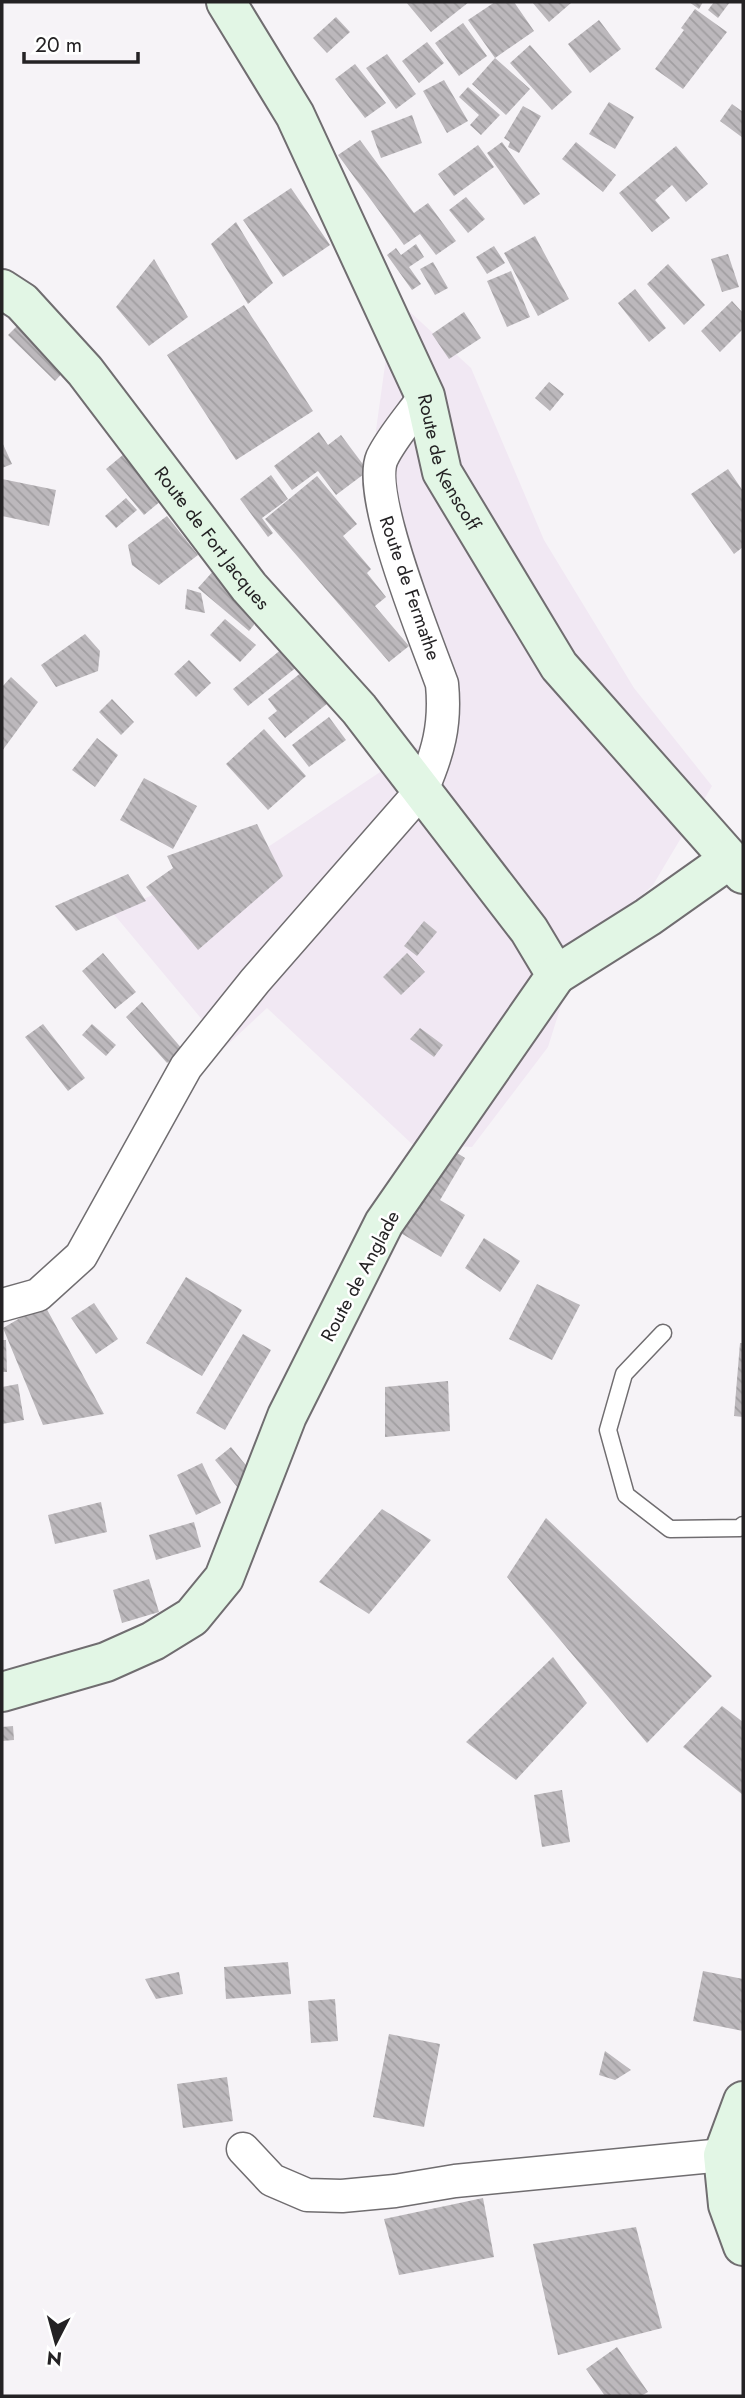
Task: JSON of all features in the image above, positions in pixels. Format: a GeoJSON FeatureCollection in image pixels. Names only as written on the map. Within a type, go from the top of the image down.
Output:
{"type":"FeatureCollection","features":[{"type":"Feature","properties":{"kind":"street","name":"Route de Kenscoff"},"geometry":{"type":"LineString","coordinates":[[226,2],[295,115],[425,396],[442,472],[559,666],[737,867]]}},
{"type":"Feature","properties":{"kind":"street","name":"Route de Fort Jacques"},"geometry":{"type":"LineString","coordinates":[[2,289],[22,302],[85,372],[249,587],[359,709],[422,790]]}},
{"type":"Feature","properties":{"kind":"street","name":"Route de Fermathe"},"geometry":{"type":"LineString","coordinates":[[2,1305],[38,1295],[81,1256],[186,1067],[255,981],[422,790],[441,738],[445,710],[442,684],[386,526],[381,498],[381,460],[425,396]]}},
{"type":"Feature","properties":{"kind":"street"},"geometry":{"type":"LineString","coordinates":[[422,790],[529,930],[556,975],[648,917],[737,867]]}},
{"type":"Feature","properties":{"kind":"street","name":"Route de Anglade"},"geometry":{"type":"LineString","coordinates":[[2,1692],[106,1662],[153,1641],[191,1617],[224,1578],[287,1416],[384,1223],[556,975]]}},
{"type":"Feature","properties":{"kind":"street"},"geometry":{"type":"LineString","coordinates":[[743,2101],[723,2155],[728,2205],[743,2246]]}},
{"type":"Feature","properties":{"kind":"street"},"geometry":{"type":"LineString","coordinates":[[243,2149],[272,2180],[307,2195],[342,2196],[455,2181],[723,2155]]}},
{"type":"Feature","properties":{"kind":"lane"},"geometry":{"type":"LineString","coordinates":[[663,1333],[624,1374],[608,1430],[626,1494],[670,1529],[740,1528],[743,1525]]}},
{"type":"Feature","properties":{"kind":"shaded area"},"geometry":{"type":"Polygon","coordinates":[[[410,312],[471,368],[544,540],[634,688],[712,786],[653,885],[577,955],[548,1047],[472,1147],[412,1144],[267,1008],[225,1047],[112,912],[268,847],[431,738],[416,616],[381,512],[376,430],[391,322],[410,312]]]}},
{"type":"Feature","properties":{"kind":"building"},"geometry":{"type":"Polygon","coordinates":[[[406,2],[469,2],[431,32],[406,2]]]}},
{"type":"Feature","properties":{"kind":"building"},"geometry":{"type":"Polygon","coordinates":[[[495,2],[514,2],[534,31],[495,58],[468,20],[495,2]]]}},
{"type":"Feature","properties":{"kind":"building"},"geometry":{"type":"Polygon","coordinates":[[[532,2],[569,2],[571,3],[549,22],[532,2]]]}},
{"type":"Feature","properties":{"kind":"building"},"geometry":{"type":"Polygon","coordinates":[[[689,2],[703,2],[699,9],[689,2]]]}},
{"type":"Feature","properties":{"kind":"building"},"geometry":{"type":"Polygon","coordinates":[[[714,2],[730,2],[718,18],[708,10],[714,2]]]}},
{"type":"Feature","properties":{"kind":"building"},"geometry":{"type":"Polygon","coordinates":[[[695,9],[727,32],[683,89],[655,69],[684,30],[681,28],[695,9]]]}},
{"type":"Feature","properties":{"kind":"building"},"geometry":{"type":"Polygon","coordinates":[[[336,17],[350,32],[327,53],[313,38],[336,17]]]}},
{"type":"Feature","properties":{"kind":"building"},"geometry":{"type":"Polygon","coordinates":[[[599,20],[621,49],[590,73],[568,44],[599,20]]]}},
{"type":"Feature","properties":{"kind":"building"},"geometry":{"type":"Polygon","coordinates":[[[463,23],[487,56],[459,76],[435,43],[463,23]]]}},
{"type":"Feature","properties":{"kind":"building"},"geometry":{"type":"Polygon","coordinates":[[[427,42],[444,63],[419,83],[402,61],[427,42]]]}},
{"type":"Feature","properties":{"kind":"building"},"geometry":{"type":"Polygon","coordinates":[[[530,45],[572,92],[552,110],[510,63],[530,45]]]}},
{"type":"Feature","properties":{"kind":"building"},"geometry":{"type":"Polygon","coordinates":[[[387,54],[416,94],[396,109],[366,68],[387,54]]]}},
{"type":"Feature","properties":{"kind":"building"},"geometry":{"type":"Polygon","coordinates":[[[495,58],[530,89],[506,115],[472,84],[495,58]]]}},
{"type":"Feature","properties":{"kind":"building"},"geometry":{"type":"Polygon","coordinates":[[[355,64],[386,103],[365,118],[335,79],[355,64]]]}},
{"type":"Feature","properties":{"kind":"building"},"geometry":{"type":"Polygon","coordinates":[[[444,80],[468,121],[447,133],[423,91],[444,80]]]}},
{"type":"Feature","properties":{"kind":"building"},"geometry":{"type":"Polygon","coordinates":[[[468,87],[500,115],[481,135],[470,125],[479,115],[459,97],[468,87]]]}},
{"type":"Feature","properties":{"kind":"building"},"geometry":{"type":"Polygon","coordinates":[[[609,102],[634,117],[615,149],[589,134],[609,102]]]}},
{"type":"Feature","properties":{"kind":"building"},"geometry":{"type":"Polygon","coordinates":[[[732,104],[743,112],[743,138],[720,121],[732,104]]]}},
{"type":"Feature","properties":{"kind":"building"},"geometry":{"type":"Polygon","coordinates":[[[523,106],[541,116],[519,153],[508,147],[510,142],[504,138],[523,106]]]}},
{"type":"Feature","properties":{"kind":"building"},"geometry":{"type":"Polygon","coordinates":[[[412,115],[422,143],[381,158],[371,131],[412,115]]]}},
{"type":"Feature","properties":{"kind":"building"},"geometry":{"type":"Polygon","coordinates":[[[360,140],[414,213],[428,203],[456,241],[436,255],[420,234],[404,245],[338,155],[360,140]]]}},
{"type":"Feature","properties":{"kind":"building"},"geometry":{"type":"Polygon","coordinates":[[[502,142],[540,194],[524,205],[487,153],[502,142]]]}},
{"type":"Feature","properties":{"kind":"building"},"geometry":{"type":"Polygon","coordinates":[[[576,142],[616,175],[603,192],[562,159],[576,142]]]}},
{"type":"Feature","properties":{"kind":"building"},"geometry":{"type":"Polygon","coordinates":[[[478,145],[494,167],[454,196],[438,174],[478,145]]]}},
{"type":"Feature","properties":{"kind":"building"},"geometry":{"type":"Polygon","coordinates":[[[676,146],[708,184],[686,202],[672,185],[655,200],[670,218],[652,232],[619,193],[676,146]]]}},
{"type":"Feature","properties":{"kind":"building"},"geometry":{"type":"Polygon","coordinates":[[[291,188],[330,245],[283,277],[243,220],[291,188]]]}},
{"type":"Feature","properties":{"kind":"building"},"geometry":{"type":"Polygon","coordinates":[[[466,197],[485,219],[468,233],[449,210],[466,197]]]}},
{"type":"Feature","properties":{"kind":"building"},"geometry":{"type":"Polygon","coordinates":[[[236,222],[273,283],[248,304],[211,244],[236,222]]]}},
{"type":"Feature","properties":{"kind":"building"},"geometry":{"type":"Polygon","coordinates":[[[535,236],[569,299],[538,316],[504,253],[535,236]]]}},
{"type":"Feature","properties":{"kind":"building"},"geometry":{"type":"Polygon","coordinates":[[[416,244],[424,257],[409,267],[421,284],[412,290],[387,255],[396,248],[401,255],[416,244]]]}},
{"type":"Feature","properties":{"kind":"building"},"geometry":{"type":"Polygon","coordinates":[[[494,246],[505,263],[487,274],[476,257],[494,246]]]}},
{"type":"Feature","properties":{"kind":"building"},"geometry":{"type":"Polygon","coordinates":[[[728,254],[739,287],[722,292],[711,259],[728,254]]]}},
{"type":"Feature","properties":{"kind":"building"},"geometry":{"type":"Polygon","coordinates":[[[154,259],[188,317],[149,346],[116,307],[154,259]]]}},
{"type":"Feature","properties":{"kind":"building"},"geometry":{"type":"Polygon","coordinates":[[[433,262],[448,288],[435,295],[420,269],[433,262]]]}},
{"type":"Feature","properties":{"kind":"building"},"geometry":{"type":"Polygon","coordinates":[[[668,264],[705,305],[684,325],[647,284],[668,264]]]}},
{"type":"Feature","properties":{"kind":"building"},"geometry":{"type":"Polygon","coordinates":[[[511,271],[530,317],[507,327],[487,281],[511,271]]]}},
{"type":"Feature","properties":{"kind":"building"},"geometry":{"type":"Polygon","coordinates":[[[635,289],[666,328],[649,342],[618,303],[635,289]]]}},
{"type":"Feature","properties":{"kind":"building"},"geometry":{"type":"Polygon","coordinates":[[[732,301],[743,313],[743,329],[720,352],[701,331],[732,301]]]}},
{"type":"Feature","properties":{"kind":"building"},"geometry":{"type":"Polygon","coordinates":[[[244,305],[313,411],[236,460],[167,355],[244,305]]]}},
{"type":"Feature","properties":{"kind":"building"},"geometry":{"type":"Polygon","coordinates":[[[464,312],[481,338],[449,359],[432,334],[464,312]]]}},
{"type":"Feature","properties":{"kind":"building"},"geometry":{"type":"Polygon","coordinates":[[[21,322],[68,367],[55,381],[8,335],[21,322]]]}},
{"type":"Feature","properties":{"kind":"building"},"geometry":{"type":"Polygon","coordinates":[[[549,382],[564,394],[550,411],[535,398],[549,382]]]}},
{"type":"Feature","properties":{"kind":"building"},"geometry":{"type":"Polygon","coordinates":[[[319,432],[328,445],[341,435],[368,471],[336,495],[318,471],[292,490],[274,466],[319,432]]]}},
{"type":"Feature","properties":{"kind":"building"},"geometry":{"type":"Polygon","coordinates":[[[2,442],[12,464],[2,468],[2,442]]]}},
{"type":"Feature","properties":{"kind":"building"},"geometry":{"type":"Polygon","coordinates":[[[124,454],[162,500],[144,515],[106,469],[124,454]]]}},
{"type":"Feature","properties":{"kind":"building"},"geometry":{"type":"Polygon","coordinates":[[[728,469],[743,491],[743,547],[734,554],[691,494],[728,469]]]}},
{"type":"Feature","properties":{"kind":"building"},"geometry":{"type":"Polygon","coordinates":[[[271,475],[288,499],[262,518],[273,533],[268,537],[240,499],[271,475]]]}},
{"type":"Feature","properties":{"kind":"building"},"geometry":{"type":"Polygon","coordinates":[[[317,476],[357,524],[343,536],[371,569],[367,573],[386,597],[375,606],[409,646],[389,662],[265,519],[317,476]]]}},
{"type":"Feature","properties":{"kind":"building"},"geometry":{"type":"Polygon","coordinates":[[[2,479],[56,490],[49,526],[2,516],[2,479]]]}},
{"type":"Feature","properties":{"kind":"building"},"geometry":{"type":"Polygon","coordinates":[[[126,498],[137,510],[116,528],[105,516],[126,498]]]}},
{"type":"Feature","properties":{"kind":"building"},"geometry":{"type":"Polygon","coordinates":[[[167,516],[198,555],[159,585],[132,565],[128,545],[167,516]]]}},
{"type":"Feature","properties":{"kind":"building"},"geometry":{"type":"Polygon","coordinates":[[[215,569],[265,611],[249,631],[198,588],[215,569]]]}},
{"type":"Feature","properties":{"kind":"building"},"geometry":{"type":"Polygon","coordinates":[[[187,589],[201,593],[205,613],[185,609],[187,589]]]}},
{"type":"Feature","properties":{"kind":"building"},"geometry":{"type":"Polygon","coordinates":[[[225,619],[256,645],[240,662],[210,635],[225,619]]]}},
{"type":"Feature","properties":{"kind":"building"},"geometry":{"type":"Polygon","coordinates":[[[85,634],[100,651],[98,671],[56,687],[41,665],[85,634]]]}},
{"type":"Feature","properties":{"kind":"building"},"geometry":{"type":"Polygon","coordinates":[[[283,648],[298,666],[248,706],[233,689],[283,648]]]}},
{"type":"Feature","properties":{"kind":"building"},"geometry":{"type":"Polygon","coordinates":[[[189,660],[211,683],[196,697],[174,674],[189,660]]]}},
{"type":"Feature","properties":{"kind":"building"},"geometry":{"type":"Polygon","coordinates":[[[302,672],[328,703],[285,738],[268,718],[277,711],[268,699],[302,672]]]}},
{"type":"Feature","properties":{"kind":"building"},"geometry":{"type":"Polygon","coordinates":[[[11,677],[38,702],[2,751],[2,687],[11,677]]]}},
{"type":"Feature","properties":{"kind":"building"},"geometry":{"type":"Polygon","coordinates":[[[112,699],[134,722],[121,735],[99,712],[112,699]]]}},
{"type":"Feature","properties":{"kind":"building"},"geometry":{"type":"Polygon","coordinates":[[[329,717],[346,740],[309,767],[292,745],[329,717]]]}},
{"type":"Feature","properties":{"kind":"building"},"geometry":{"type":"Polygon","coordinates":[[[264,729],[306,776],[268,810],[226,764],[264,729]]]}},
{"type":"Feature","properties":{"kind":"building"},"geometry":{"type":"Polygon","coordinates":[[[97,738],[118,755],[95,787],[72,770],[97,738]]]}},
{"type":"Feature","properties":{"kind":"building"},"geometry":{"type":"Polygon","coordinates":[[[144,778],[197,806],[173,849],[120,820],[144,778]]]}},
{"type":"Feature","properties":{"kind":"building"},"geometry":{"type":"Polygon","coordinates":[[[257,824],[283,876],[198,950],[146,887],[173,868],[167,856],[257,824]]]}},
{"type":"Feature","properties":{"kind":"building"},"geometry":{"type":"Polygon","coordinates":[[[128,874],[146,901],[76,931],[55,906],[128,874]]]}},
{"type":"Feature","properties":{"kind":"building"},"geometry":{"type":"Polygon","coordinates":[[[424,921],[437,932],[417,956],[404,946],[424,921]]]}},
{"type":"Feature","properties":{"kind":"building"},"geometry":{"type":"Polygon","coordinates":[[[103,953],[136,992],[115,1009],[82,971],[103,953]]]}},
{"type":"Feature","properties":{"kind":"building"},"geometry":{"type":"Polygon","coordinates":[[[407,953],[425,972],[401,995],[383,977],[407,953]]]}},
{"type":"Feature","properties":{"kind":"building"},"geometry":{"type":"Polygon","coordinates":[[[142,1002],[183,1050],[167,1063],[126,1017],[142,1002]]]}},
{"type":"Feature","properties":{"kind":"building"},"geometry":{"type":"Polygon","coordinates":[[[43,1024],[85,1078],[68,1091],[25,1037],[43,1024]]]}},
{"type":"Feature","properties":{"kind":"building"},"geometry":{"type":"Polygon","coordinates":[[[92,1024],[116,1045],[106,1056],[82,1035],[92,1024]]]}},
{"type":"Feature","properties":{"kind":"building"},"geometry":{"type":"Polygon","coordinates":[[[420,1028],[443,1045],[434,1057],[410,1039],[420,1028]]]}},
{"type":"Feature","properties":{"kind":"building"},"geometry":{"type":"Polygon","coordinates":[[[449,1148],[465,1158],[440,1200],[465,1215],[441,1257],[399,1232],[449,1148]]]}},
{"type":"Feature","properties":{"kind":"building"},"geometry":{"type":"Polygon","coordinates":[[[484,1238],[520,1261],[500,1292],[465,1268],[484,1238]]]}},
{"type":"Feature","properties":{"kind":"building"},"geometry":{"type":"Polygon","coordinates":[[[186,1277],[242,1310],[202,1376],[146,1343],[186,1277]]]}},
{"type":"Feature","properties":{"kind":"building"},"geometry":{"type":"Polygon","coordinates":[[[537,1284],[580,1305],[552,1360],[509,1339],[537,1284]]]}},
{"type":"Feature","properties":{"kind":"building"},"geometry":{"type":"Polygon","coordinates":[[[94,1303],[118,1339],[96,1354],[71,1318],[94,1303]]]}},
{"type":"Feature","properties":{"kind":"building"},"geometry":{"type":"Polygon","coordinates":[[[44,1304],[104,1414],[43,1425],[3,1328],[44,1304]]]}},
{"type":"Feature","properties":{"kind":"building"},"geometry":{"type":"Polygon","coordinates":[[[243,1334],[271,1350],[225,1430],[196,1413],[243,1334]]]}},
{"type":"Feature","properties":{"kind":"building"},"geometry":{"type":"Polygon","coordinates":[[[2,1340],[6,1340],[7,1372],[2,1372],[2,1340]]]}},
{"type":"Feature","properties":{"kind":"building"},"geometry":{"type":"Polygon","coordinates":[[[740,1343],[743,1343],[743,1417],[734,1416],[740,1343]]]}},
{"type":"Feature","properties":{"kind":"building"},"geometry":{"type":"Polygon","coordinates":[[[448,1381],[450,1431],[385,1437],[385,1387],[448,1381]]]}},
{"type":"Feature","properties":{"kind":"building"},"geometry":{"type":"Polygon","coordinates":[[[18,1384],[24,1420],[2,1424],[2,1387],[18,1384]]]}},
{"type":"Feature","properties":{"kind":"building"},"geometry":{"type":"Polygon","coordinates":[[[231,1447],[254,1475],[238,1488],[215,1460],[231,1447]]]}},
{"type":"Feature","properties":{"kind":"building"},"geometry":{"type":"Polygon","coordinates":[[[202,1463],[221,1503],[196,1515],[177,1475],[202,1463]]]}},
{"type":"Feature","properties":{"kind":"building"},"geometry":{"type":"Polygon","coordinates":[[[101,1502],[107,1532],[55,1544],[48,1515],[101,1502]]]}},
{"type":"Feature","properties":{"kind":"building"},"geometry":{"type":"Polygon","coordinates":[[[382,1509],[431,1540],[369,1614],[319,1582],[382,1509]]]}},
{"type":"Feature","properties":{"kind":"building"},"geometry":{"type":"Polygon","coordinates":[[[546,1518],[712,1676],[647,1743],[507,1577],[546,1518]]]}},
{"type":"Feature","properties":{"kind":"building"},"geometry":{"type":"Polygon","coordinates":[[[194,1522],[201,1547],[156,1560],[149,1535],[194,1522]]]}},
{"type":"Feature","properties":{"kind":"building"},"geometry":{"type":"Polygon","coordinates":[[[149,1579],[159,1612],[122,1623],[113,1590],[149,1579]]]}},
{"type":"Feature","properties":{"kind":"building"},"geometry":{"type":"Polygon","coordinates":[[[553,1657],[587,1703],[516,1780],[466,1742],[553,1657]]]}},
{"type":"Feature","properties":{"kind":"building"},"geometry":{"type":"Polygon","coordinates":[[[722,1706],[743,1722],[743,1795],[683,1747],[722,1706]]]}},
{"type":"Feature","properties":{"kind":"building"},"geometry":{"type":"Polygon","coordinates":[[[13,1726],[14,1740],[2,1741],[2,1727],[13,1726]]]}},
{"type":"Feature","properties":{"kind":"building"},"geometry":{"type":"Polygon","coordinates":[[[562,1790],[570,1842],[542,1847],[534,1795],[562,1790]]]}},
{"type":"Feature","properties":{"kind":"building"},"geometry":{"type":"Polygon","coordinates":[[[288,1962],[291,1994],[226,1999],[224,1967],[288,1962]]]}},
{"type":"Feature","properties":{"kind":"building"},"geometry":{"type":"Polygon","coordinates":[[[703,1971],[743,1979],[743,2031],[693,2021],[703,1971]]]}},
{"type":"Feature","properties":{"kind":"building"},"geometry":{"type":"Polygon","coordinates":[[[179,1972],[183,1994],[156,1999],[145,1979],[179,1972]]]}},
{"type":"Feature","properties":{"kind":"building"},"geometry":{"type":"Polygon","coordinates":[[[335,1999],[338,2041],[311,2043],[308,2001],[335,1999]]]}},
{"type":"Feature","properties":{"kind":"building"},"geometry":{"type":"Polygon","coordinates":[[[389,2034],[440,2044],[424,2127],[373,2117],[389,2034]]]}},
{"type":"Feature","properties":{"kind":"building"},"geometry":{"type":"Polygon","coordinates":[[[605,2051],[631,2070],[615,2080],[599,2075],[605,2051]]]}},
{"type":"Feature","properties":{"kind":"building"},"geometry":{"type":"Polygon","coordinates":[[[227,2077],[233,2121],[183,2128],[177,2084],[227,2077]]]}},
{"type":"Feature","properties":{"kind":"building"},"geometry":{"type":"Polygon","coordinates":[[[483,2198],[494,2257],[399,2275],[384,2219],[483,2198]]]}},
{"type":"Feature","properties":{"kind":"building"},"geometry":{"type":"Polygon","coordinates":[[[636,2227],[662,2328],[558,2355],[533,2244],[636,2227]]]}},
{"type":"Feature","properties":{"kind":"building"},"geometry":{"type":"Polygon","coordinates":[[[617,2347],[648,2392],[641,2396],[605,2396],[586,2369],[617,2347]]]}}]}
